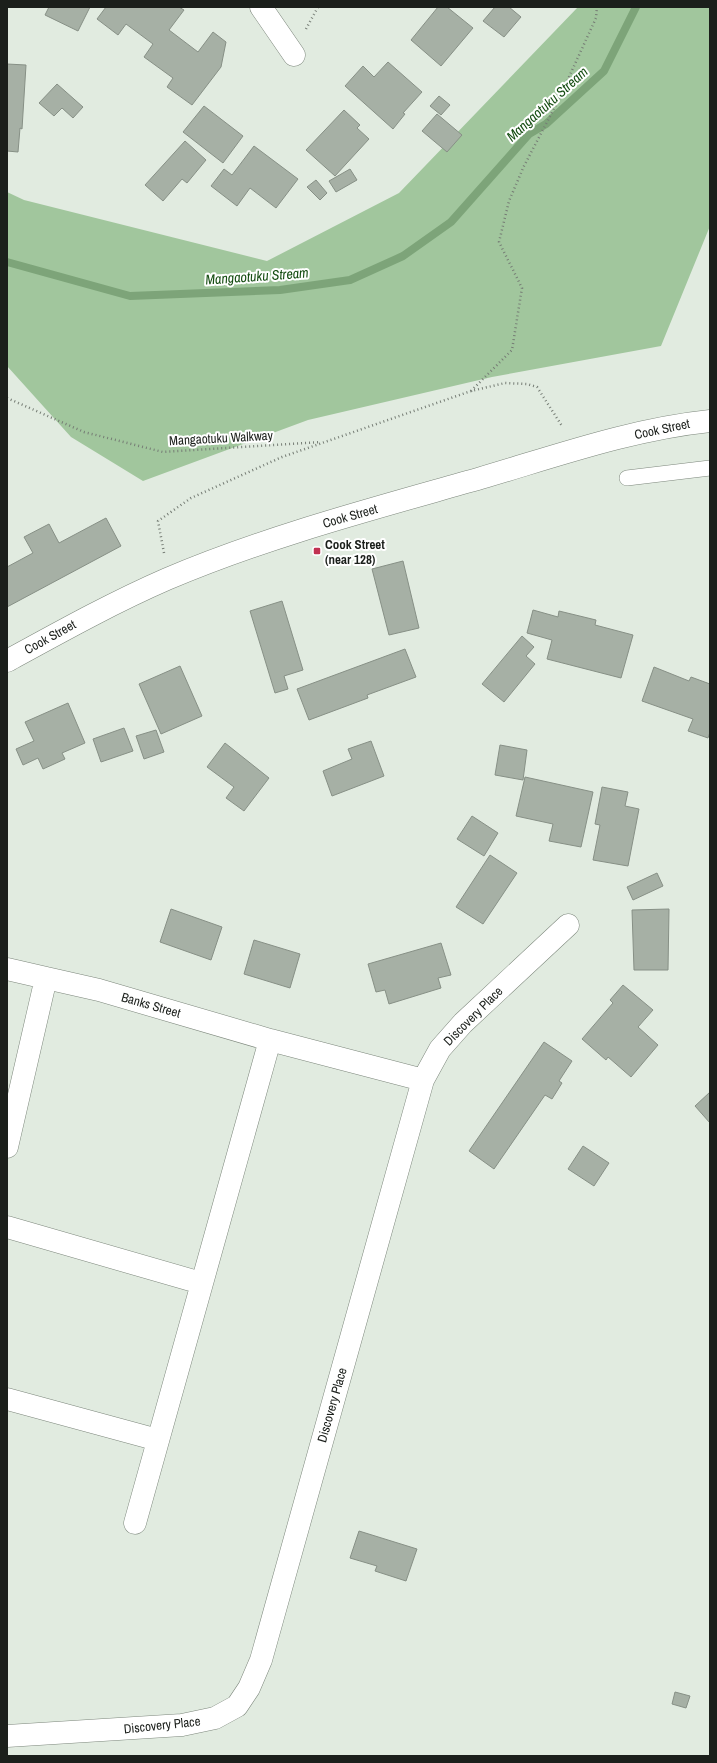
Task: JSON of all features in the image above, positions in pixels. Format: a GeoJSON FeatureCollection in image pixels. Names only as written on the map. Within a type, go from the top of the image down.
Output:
{"type":"FeatureCollection","features":[{"type":"Feature","properties":{"kind":"street"},"geometry":{"type":"LineString","coordinates":[[261,7],[294,55]]}},
{"type":"Feature","properties":{"kind":"street","name":"Cook Street"},"geometry":{"type":"LineString","coordinates":[[7,661],[95,613],[168,579],[283,536],[577,450],[674,425],[710,421]]}},
{"type":"Feature","properties":{"kind":"street","name":"Discovery Place"},"geometry":{"type":"LineString","coordinates":[[7,1736],[182,1725],[215,1718],[237,1706],[249,1688],[261,1660],[423,1080],[440,1048],[463,1023],[568,926]]}},
{"type":"Feature","properties":{"kind":"street","name":"Banks Street"},"geometry":{"type":"LineString","coordinates":[[7,970],[99,990],[270,1040],[423,1080]]}},
{"type":"Feature","properties":{"kind":"street"},"geometry":{"type":"LineString","coordinates":[[7,1147],[46,978]]}},
{"type":"Feature","properties":{"kind":"street"},"geometry":{"type":"LineString","coordinates":[[135,1523],[270,1040]]}},
{"type":"Feature","properties":{"kind":"street"},"geometry":{"type":"LineString","coordinates":[[7,1227],[201,1283]]}},
{"type":"Feature","properties":{"kind":"street"},"geometry":{"type":"LineString","coordinates":[[7,1399],[158,1440]]}},
{"type":"Feature","properties":{"kind":"lane"},"geometry":{"type":"LineString","coordinates":[[627,478],[710,468]]}},
{"type":"Feature","properties":{"kind":"path","name":"Mangaotuku Walkway"},"geometry":{"type":"LineString","coordinates":[[471,391],[512,350],[522,288],[499,242],[508,208],[524,166],[558,101],[596,18],[597,7]]}},
{"type":"Feature","properties":{"kind":"path","name":"Mangaotuku Walkway"},"geometry":{"type":"LineString","coordinates":[[168,579],[158,521],[191,498],[282,457],[471,391],[505,383],[527,384],[537,387],[577,450]]}},
{"type":"Feature","properties":{"kind":"path","name":"Mangaotuku Walkway"},"geometry":{"type":"LineString","coordinates":[[7,398],[84,432],[163,452],[325,442]]}},
{"type":"Feature","properties":{"kind":"green space"},"geometry":{"type":"Polygon","coordinates":[[[578,7],[710,7],[710,226],[661,346],[492,377],[308,420],[143,481],[71,437],[7,366],[7,192],[24,200],[267,261],[399,193],[578,7]]]}},
{"type":"Feature","properties":{"kind":"building"},"geometry":{"type":"Polygon","coordinates":[[[49,7],[90,7],[78,31],[45,15],[49,7]]]}},
{"type":"Feature","properties":{"kind":"building"},"geometry":{"type":"Polygon","coordinates":[[[106,7],[179,7],[184,10],[169,30],[198,52],[213,32],[226,42],[221,67],[192,105],[167,87],[173,78],[144,57],[153,44],[126,24],[118,35],[97,19],[106,7]]]}},
{"type":"Feature","properties":{"kind":"building"},"geometry":{"type":"Polygon","coordinates":[[[438,7],[447,7],[473,28],[441,66],[411,40],[438,7]]]}},
{"type":"Feature","properties":{"kind":"building"},"geometry":{"type":"Polygon","coordinates":[[[495,7],[509,7],[521,17],[504,37],[483,21],[495,7]]]}},
{"type":"Feature","properties":{"kind":"building"},"geometry":{"type":"Polygon","coordinates":[[[388,62],[422,92],[403,113],[405,114],[393,129],[345,86],[363,66],[374,77],[388,62]]]}},
{"type":"Feature","properties":{"kind":"building"},"geometry":{"type":"Polygon","coordinates":[[[7,64],[26,65],[22,129],[20,128],[18,152],[7,151],[7,64]]]}},
{"type":"Feature","properties":{"kind":"building"},"geometry":{"type":"Polygon","coordinates":[[[57,84],[83,107],[73,118],[62,108],[54,116],[39,103],[57,84]]]}},
{"type":"Feature","properties":{"kind":"building"},"geometry":{"type":"Polygon","coordinates":[[[439,96],[450,105],[441,115],[430,106],[439,96]]]}},
{"type":"Feature","properties":{"kind":"building"},"geometry":{"type":"Polygon","coordinates":[[[204,106],[243,136],[223,163],[183,132],[204,106]]]}},
{"type":"Feature","properties":{"kind":"building"},"geometry":{"type":"Polygon","coordinates":[[[344,110],[360,125],[357,128],[369,139],[335,176],[306,150],[344,110]]]}},
{"type":"Feature","properties":{"kind":"building"},"geometry":{"type":"Polygon","coordinates":[[[437,114],[462,135],[447,152],[422,131],[437,114]]]}},
{"type":"Feature","properties":{"kind":"building"},"geometry":{"type":"Polygon","coordinates":[[[185,141],[206,160],[187,183],[182,179],[163,201],[145,185],[185,141]]]}},
{"type":"Feature","properties":{"kind":"building"},"geometry":{"type":"Polygon","coordinates":[[[254,146],[298,179],[276,208],[250,188],[237,206],[211,186],[224,169],[232,175],[254,146]]]}},
{"type":"Feature","properties":{"kind":"building"},"geometry":{"type":"Polygon","coordinates":[[[350,169],[357,180],[336,192],[329,181],[350,169]]]}},
{"type":"Feature","properties":{"kind":"building"},"geometry":{"type":"Polygon","coordinates":[[[316,180],[327,193],[320,200],[307,187],[316,180]]]}},
{"type":"Feature","properties":{"kind":"building"},"geometry":{"type":"Polygon","coordinates":[[[106,518],[121,546],[7,607],[7,567],[33,553],[24,537],[49,524],[59,543],[106,518]]]}},
{"type":"Feature","properties":{"kind":"building"},"geometry":{"type":"Polygon","coordinates":[[[403,561],[419,628],[389,635],[372,569],[403,561]]]}},
{"type":"Feature","properties":{"kind":"building"},"geometry":{"type":"Polygon","coordinates":[[[282,601],[303,670],[284,676],[288,689],[275,693],[250,611],[282,601]]]}},
{"type":"Feature","properties":{"kind":"building"},"geometry":{"type":"Polygon","coordinates":[[[533,610],[558,617],[559,611],[596,620],[595,625],[633,635],[621,678],[547,659],[552,640],[527,633],[533,610]]]}},
{"type":"Feature","properties":{"kind":"building"},"geometry":{"type":"Polygon","coordinates":[[[522,636],[534,647],[526,656],[535,664],[504,702],[482,684],[522,636]]]}},
{"type":"Feature","properties":{"kind":"building"},"geometry":{"type":"Polygon","coordinates":[[[405,649],[416,677],[367,695],[368,698],[309,720],[297,689],[405,649]]]}},
{"type":"Feature","properties":{"kind":"building"},"geometry":{"type":"Polygon","coordinates":[[[180,666],[202,716],[161,734],[139,684],[180,666]]]}},
{"type":"Feature","properties":{"kind":"building"},"geometry":{"type":"Polygon","coordinates":[[[654,667],[689,681],[691,677],[710,684],[710,732],[708,738],[688,731],[693,719],[642,701],[654,667]]]}},
{"type":"Feature","properties":{"kind":"building"},"geometry":{"type":"Polygon","coordinates":[[[68,703],[85,743],[62,753],[65,759],[43,769],[38,758],[23,765],[16,749],[34,741],[25,722],[68,703]]]}},
{"type":"Feature","properties":{"kind":"building"},"geometry":{"type":"Polygon","coordinates":[[[124,728],[133,751],[101,762],[93,739],[124,728]]]}},
{"type":"Feature","properties":{"kind":"building"},"geometry":{"type":"Polygon","coordinates":[[[156,730],[164,752],[144,759],[136,736],[156,730]]]}},
{"type":"Feature","properties":{"kind":"building"},"geometry":{"type":"Polygon","coordinates":[[[371,741],[384,776],[332,796],[323,771],[352,759],[348,749],[371,741]]]}},
{"type":"Feature","properties":{"kind":"building"},"geometry":{"type":"Polygon","coordinates":[[[225,743],[269,778],[244,811],[226,798],[234,787],[207,767],[225,743]]]}},
{"type":"Feature","properties":{"kind":"building"},"geometry":{"type":"Polygon","coordinates":[[[500,745],[527,750],[523,780],[495,775],[500,745]]]}},
{"type":"Feature","properties":{"kind":"building"},"geometry":{"type":"Polygon","coordinates":[[[525,777],[593,792],[581,847],[549,841],[553,824],[516,816],[525,777]]]}},
{"type":"Feature","properties":{"kind":"building"},"geometry":{"type":"Polygon","coordinates":[[[602,787],[628,792],[625,806],[639,809],[628,866],[593,860],[600,825],[595,824],[602,787]]]}},
{"type":"Feature","properties":{"kind":"building"},"geometry":{"type":"Polygon","coordinates":[[[472,816],[498,833],[484,856],[457,839],[472,816]]]}},
{"type":"Feature","properties":{"kind":"building"},"geometry":{"type":"Polygon","coordinates":[[[490,855],[517,873],[483,924],[456,907],[490,855]]]}},
{"type":"Feature","properties":{"kind":"building"},"geometry":{"type":"Polygon","coordinates":[[[657,873],[663,886],[633,900],[627,887],[657,873]]]}},
{"type":"Feature","properties":{"kind":"building"},"geometry":{"type":"Polygon","coordinates":[[[171,909],[222,927],[211,960],[160,942],[171,909]]]}},
{"type":"Feature","properties":{"kind":"building"},"geometry":{"type":"Polygon","coordinates":[[[669,909],[668,970],[634,970],[632,910],[669,909]]]}},
{"type":"Feature","properties":{"kind":"building"},"geometry":{"type":"Polygon","coordinates":[[[254,940],[300,954],[290,988],[244,974],[254,940]]]}},
{"type":"Feature","properties":{"kind":"building"},"geometry":{"type":"Polygon","coordinates":[[[441,943],[451,975],[438,978],[441,988],[389,1004],[385,990],[376,992],[368,964],[441,943]]]}},
{"type":"Feature","properties":{"kind":"building"},"geometry":{"type":"Polygon","coordinates":[[[623,985],[653,1010],[638,1027],[658,1045],[631,1077],[608,1057],[606,1060],[582,1039],[613,1003],[610,1000],[623,985]]]}},
{"type":"Feature","properties":{"kind":"building"},"geometry":{"type":"Polygon","coordinates":[[[544,1042],[572,1061],[559,1081],[562,1083],[552,1099],[545,1095],[494,1169],[469,1151],[544,1042]]]}},
{"type":"Feature","properties":{"kind":"building"},"geometry":{"type":"Polygon","coordinates":[[[710,1092],[710,1123],[695,1106],[710,1092]]]}},
{"type":"Feature","properties":{"kind":"building"},"geometry":{"type":"Polygon","coordinates":[[[583,1146],[609,1163],[594,1186],[568,1169],[583,1146]]]}},
{"type":"Feature","properties":{"kind":"building"},"geometry":{"type":"Polygon","coordinates":[[[359,1531],[417,1549],[406,1581],[375,1571],[377,1566],[350,1558],[359,1531]]]}},
{"type":"Feature","properties":{"kind":"building"},"geometry":{"type":"Polygon","coordinates":[[[675,1692],[690,1696],[686,1708],[672,1704],[675,1692]]]}},
{"type":"Feature","properties":{"kind":"waterway","name":"Mangaotuku Stream"},"geometry":{"type":"LineString","coordinates":[[7,262],[130,296],[280,290],[350,280],[403,256],[451,222],[529,134],[546,124],[604,71],[636,7]]}},
{"type":"Feature","properties":{"kind":"place","name":"Cook Street (near 128)"},"geometry":{"type":"Point","coordinates":[317,551]}}]}
